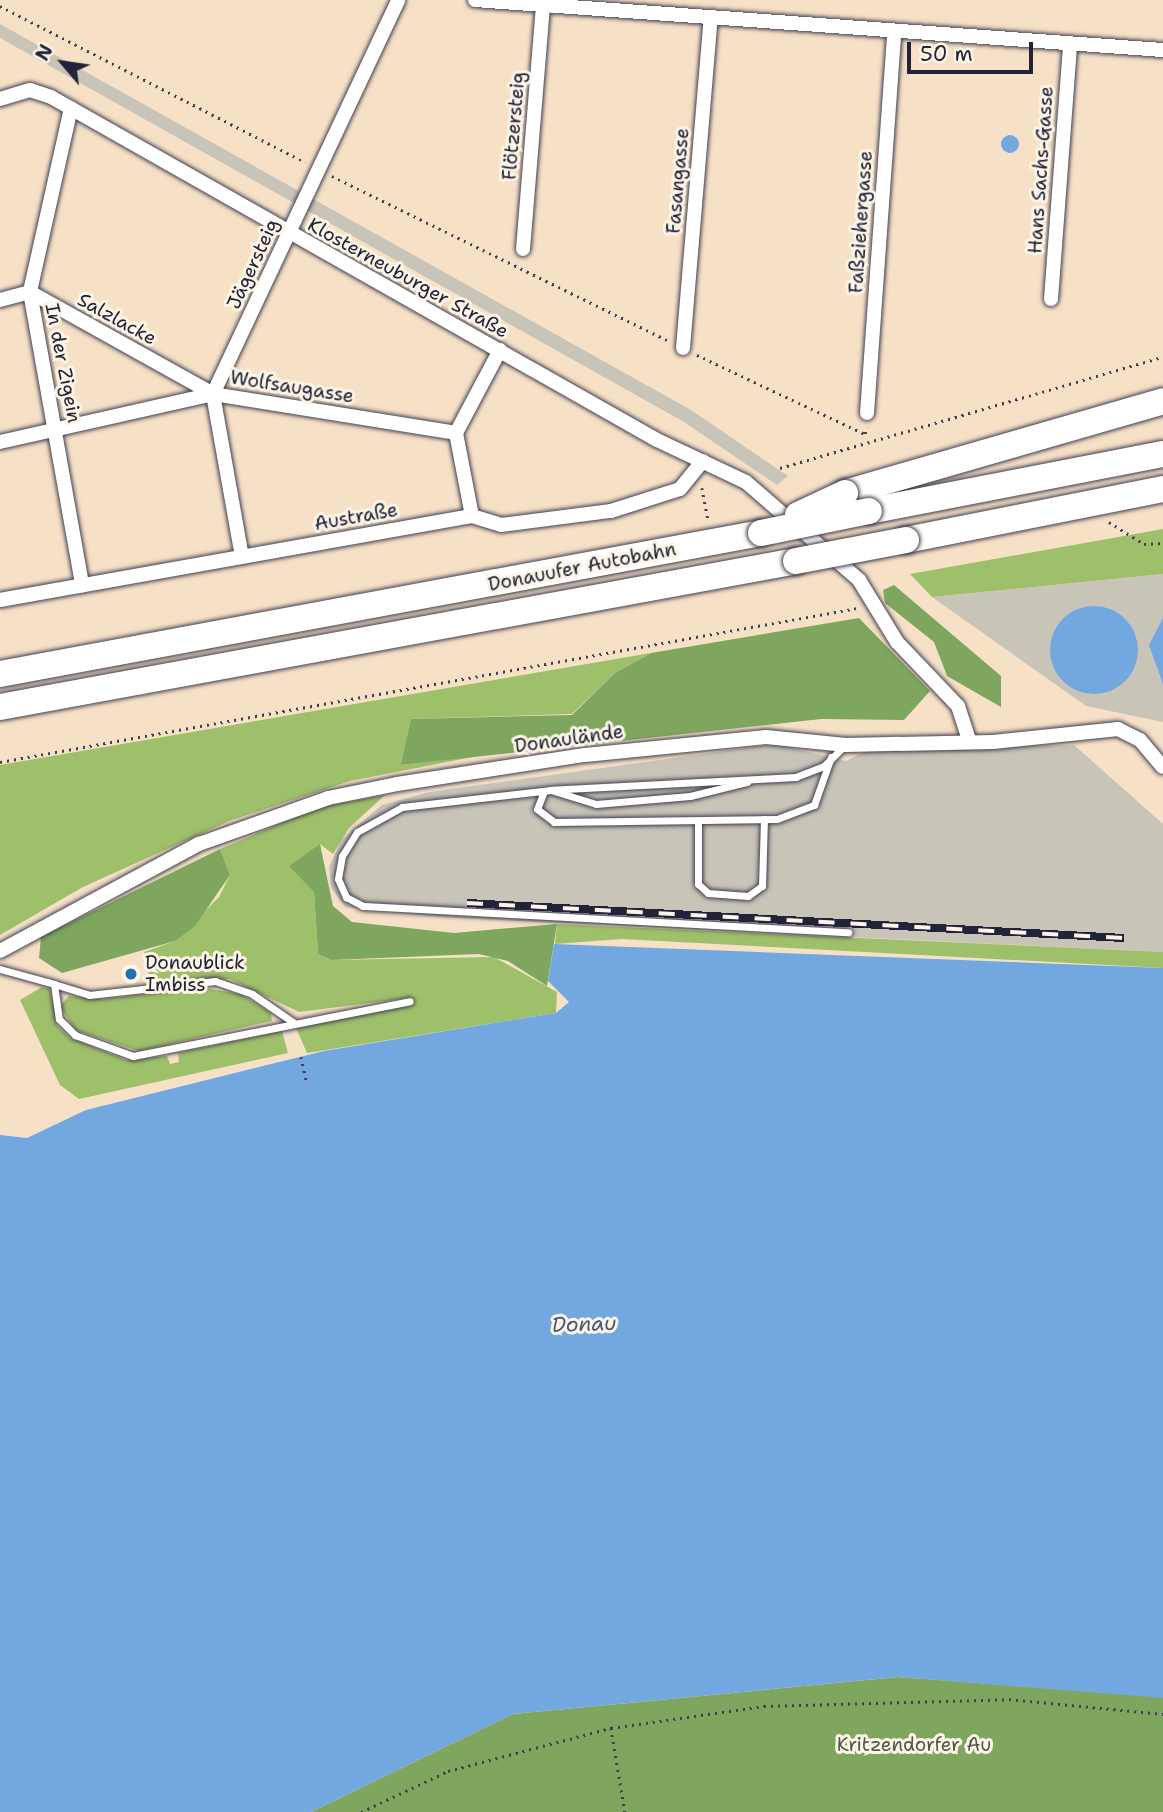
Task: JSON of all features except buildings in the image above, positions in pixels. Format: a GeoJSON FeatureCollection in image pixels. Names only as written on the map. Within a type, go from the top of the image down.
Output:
{"type":"FeatureCollection","features":[{"type":"Feature","properties":{"kind":"highway"},"geometry":{"type":"LineString","coordinates":[[761,533],[845,493],[1163,401]]}},
{"type":"Feature","properties":{"kind":"highway","name":"Donauufer Autobahn"},"geometry":{"type":"LineString","coordinates":[[0,674],[761,533],[1163,454]]}},
{"type":"Feature","properties":{"kind":"highway","name":"Donauufer Autobahn"},"geometry":{"type":"LineString","coordinates":[[0,707],[796,561],[1163,489]]}},
{"type":"Feature","properties":{"kind":"street","name":"Jägersteig"},"geometry":{"type":"LineString","coordinates":[[213,394],[398,0]]}},
{"type":"Feature","properties":{"kind":"street"},"geometry":{"type":"LineString","coordinates":[[475,0],[894,34],[1163,50]]}},
{"type":"Feature","properties":{"kind":"street","name":"Flötzersteig"},"geometry":{"type":"LineString","coordinates":[[523,249],[543,6]]}},
{"type":"Feature","properties":{"kind":"street","name":"Fasangasse"},"geometry":{"type":"LineString","coordinates":[[683,348],[711,18]]}},
{"type":"Feature","properties":{"kind":"street","name":"Faßziehergasse"},"geometry":{"type":"LineString","coordinates":[[867,413],[894,34]]}},
{"type":"Feature","properties":{"kind":"street","name":"Hans Sachs-Gasse"},"geometry":{"type":"LineString","coordinates":[[1051,299],[1070,45]]}},
{"type":"Feature","properties":{"kind":"street","name":"Klosterneuburger Straße"},"geometry":{"type":"LineString","coordinates":[[0,99],[30,90],[71,108],[289,234],[768,497],[859,580],[897,642],[958,706],[970,742]]}},
{"type":"Feature","properties":{"kind":"street","name":"In der Zigein"},"geometry":{"type":"LineString","coordinates":[[71,108],[30,292],[57,429],[82,585]]}},
{"type":"Feature","properties":{"kind":"street"},"geometry":{"type":"LineString","coordinates":[[0,300],[30,292]]}},
{"type":"Feature","properties":{"kind":"street","name":"Salzlacke"},"geometry":{"type":"LineString","coordinates":[[30,292],[213,394]]}},
{"type":"Feature","properties":{"kind":"street"},"geometry":{"type":"LineString","coordinates":[[472,516],[456,433],[500,350]]}},
{"type":"Feature","properties":{"kind":"street"},"geometry":{"type":"LineString","coordinates":[[213,394],[243,557]]}},
{"type":"Feature","properties":{"kind":"street","name":"Wolfsaugasse"},"geometry":{"type":"LineString","coordinates":[[0,442],[213,394],[456,433]]}},
{"type":"Feature","properties":{"kind":"street","name":"Austraße"},"geometry":{"type":"LineString","coordinates":[[0,600],[472,516],[501,525],[611,511],[680,489],[703,461]]}},
{"type":"Feature","properties":{"kind":"street","name":"Donaulände"},"geometry":{"type":"LineString","coordinates":[[0,951],[199,844],[328,798],[681,744],[766,737],[846,745],[970,742],[1118,729],[1140,740],[1163,767]]}},
{"type":"Feature","properties":{"kind":"lane"},"geometry":{"type":"LineString","coordinates":[[547,790],[596,804],[690,796],[762,779],[816,771],[846,745]]}},
{"type":"Feature","properties":{"kind":"lane"},"geometry":{"type":"LineString","coordinates":[[547,790],[537,809],[554,822],[764,820],[814,805],[831,757]]}},
{"type":"Feature","properties":{"kind":"lane"},"geometry":{"type":"LineString","coordinates":[[762,779],[547,790],[381,815],[348,843],[341,889],[363,906],[848,932]]}},
{"type":"Feature","properties":{"kind":"lane"},"geometry":{"type":"LineString","coordinates":[[698,822],[698,884],[708,893],[748,896],[762,886],[764,820]]}},
{"type":"Feature","properties":{"kind":"lane"},"geometry":{"type":"LineString","coordinates":[[0,969],[89,995],[215,981],[252,994],[294,1023]]}},
{"type":"Feature","properties":{"kind":"lane"},"geometry":{"type":"LineString","coordinates":[[54,984],[59,1019],[75,1035],[133,1056],[410,1001]]}},
{"type":"Feature","properties":{"kind":"path"},"geometry":{"type":"LineString","coordinates":[[0,5],[319,170],[865,434],[867,413]]}},
{"type":"Feature","properties":{"kind":"path"},"geometry":{"type":"LineString","coordinates":[[780,468],[1163,357]]}},
{"type":"Feature","properties":{"kind":"path"},"geometry":{"type":"LineString","coordinates":[[702,488],[708,520]]}},
{"type":"Feature","properties":{"kind":"path"},"geometry":{"type":"LineString","coordinates":[[1083,505],[1144,544],[1163,543]]}},
{"type":"Feature","properties":{"kind":"path"},"geometry":{"type":"LineString","coordinates":[[0,762],[875,606]]}},
{"type":"Feature","properties":{"kind":"path"},"geometry":{"type":"LineString","coordinates":[[301,1057],[307,1082]]}},
{"type":"Feature","properties":{"kind":"path"},"geometry":{"type":"LineString","coordinates":[[361,1812],[448,1771],[611,1728],[764,1706],[1009,1699],[1163,1714]]}},
{"type":"Feature","properties":{"kind":"path"},"geometry":{"type":"LineString","coordinates":[[611,1728],[625,1812]]}},
{"type":"Feature","properties":{"kind":"shaded area"},"geometry":{"type":"Polygon","coordinates":[[[0,24],[691,410],[788,476],[777,485],[684,422],[0,38],[0,24]]]}},
{"type":"Feature","properties":{"kind":"shaded area"},"geometry":{"type":"Polygon","coordinates":[[[1163,574],[1163,722],[1086,706],[932,597],[1163,574]]]}},
{"type":"Feature","properties":{"kind":"shaded area"},"geometry":{"type":"Polygon","coordinates":[[[775,744],[846,761],[867,750],[1074,745],[1163,824],[1163,952],[438,917],[345,907],[331,888],[329,867],[341,840],[382,805],[429,792],[775,744]]]}},
{"type":"Feature","properties":{"kind":"green space"},"geometry":{"type":"Polygon","coordinates":[[[1163,529],[1163,574],[932,597],[910,574],[1163,529]]]}},
{"type":"Feature","properties":{"kind":"green space"},"geometry":{"type":"Polygon","coordinates":[[[894,585],[1001,676],[1001,707],[947,676],[934,642],[885,603],[883,590],[894,585]]]}},
{"type":"Feature","properties":{"kind":"green space"},"geometry":{"type":"Polygon","coordinates":[[[859,618],[930,691],[904,720],[821,719],[401,765],[411,719],[572,715],[615,673],[651,653],[859,618]]]}},
{"type":"Feature","properties":{"kind":"green space"},"geometry":{"type":"Polygon","coordinates":[[[651,653],[615,673],[572,714],[411,719],[402,765],[483,755],[350,781],[229,821],[83,887],[0,935],[0,765],[651,653]]]}},
{"type":"Feature","properties":{"kind":"green space"},"geometry":{"type":"Polygon","coordinates":[[[385,795],[349,828],[333,854],[320,844],[305,880],[314,892],[318,954],[331,960],[494,957],[557,992],[556,1013],[307,1053],[296,1028],[410,1005],[409,998],[299,1012],[230,979],[150,980],[144,952],[175,941],[219,897],[230,875],[220,849],[320,807],[385,795]]]}},
{"type":"Feature","properties":{"kind":"green space"},"geometry":{"type":"Polygon","coordinates":[[[320,844],[333,906],[352,922],[454,933],[557,924],[547,986],[508,961],[479,954],[331,960],[318,954],[314,892],[289,866],[320,844]]]}},
{"type":"Feature","properties":{"kind":"green space"},"geometry":{"type":"Polygon","coordinates":[[[220,849],[230,875],[195,926],[175,941],[62,973],[39,958],[41,937],[220,849]]]}},
{"type":"Feature","properties":{"kind":"green space"},"geometry":{"type":"Polygon","coordinates":[[[557,924],[1163,952],[1163,968],[622,939],[555,944],[557,924]]]}},
{"type":"Feature","properties":{"kind":"green space"},"geometry":{"type":"Polygon","coordinates":[[[42,987],[50,989],[57,1025],[70,1038],[126,1060],[167,1056],[170,1064],[179,1062],[178,1053],[282,1031],[288,1053],[79,1099],[60,1085],[20,1000],[42,987]]]}},
{"type":"Feature","properties":{"kind":"green space"},"geometry":{"type":"Polygon","coordinates":[[[205,988],[240,994],[271,1013],[272,1021],[139,1051],[75,1030],[60,1006],[69,996],[102,999],[205,988]]]}},
{"type":"Feature","properties":{"kind":"green space","name":"Kritzendorfer Au"},"geometry":{"type":"Polygon","coordinates":[[[898,1677],[1163,1697],[1163,1812],[311,1812],[513,1714],[898,1677]]]}},
{"type":"Feature","properties":{"kind":"water"},"geometry":{"type":"Polygon","coordinates":[[[1010,135],[1016,138],[1019,144],[1016,150],[1010,153],[1004,150],[1001,144],[1004,138],[1010,135]]]}},
{"type":"Feature","properties":{"kind":"water"},"geometry":{"type":"Polygon","coordinates":[[[1094,606],[1119,613],[1131,625],[1138,650],[1131,675],[1119,687],[1094,694],[1069,687],[1057,675],[1050,650],[1057,625],[1069,613],[1094,606]]]}},
{"type":"Feature","properties":{"kind":"water"},"geometry":{"type":"Polygon","coordinates":[[[1163,618],[1163,684],[1149,645],[1163,618]]]}},
{"type":"Feature","properties":{"kind":"water","name":"Donau"},"geometry":{"type":"Polygon","coordinates":[[[554,944],[1163,968],[1163,1698],[898,1677],[513,1714],[311,1812],[0,1812],[0,1135],[27,1138],[86,1110],[324,1051],[556,1013],[569,1002],[548,981],[554,944]]]}},
{"type":"Feature","properties":{"kind":"railway"},"geometry":{"type":"LineString","coordinates":[[467,903],[1124,938]]}},
{"type":"Feature","properties":{"kind":"place","name":"Donaublick Imbiss"},"geometry":{"type":"Point","coordinates":[131,974]}}]}
